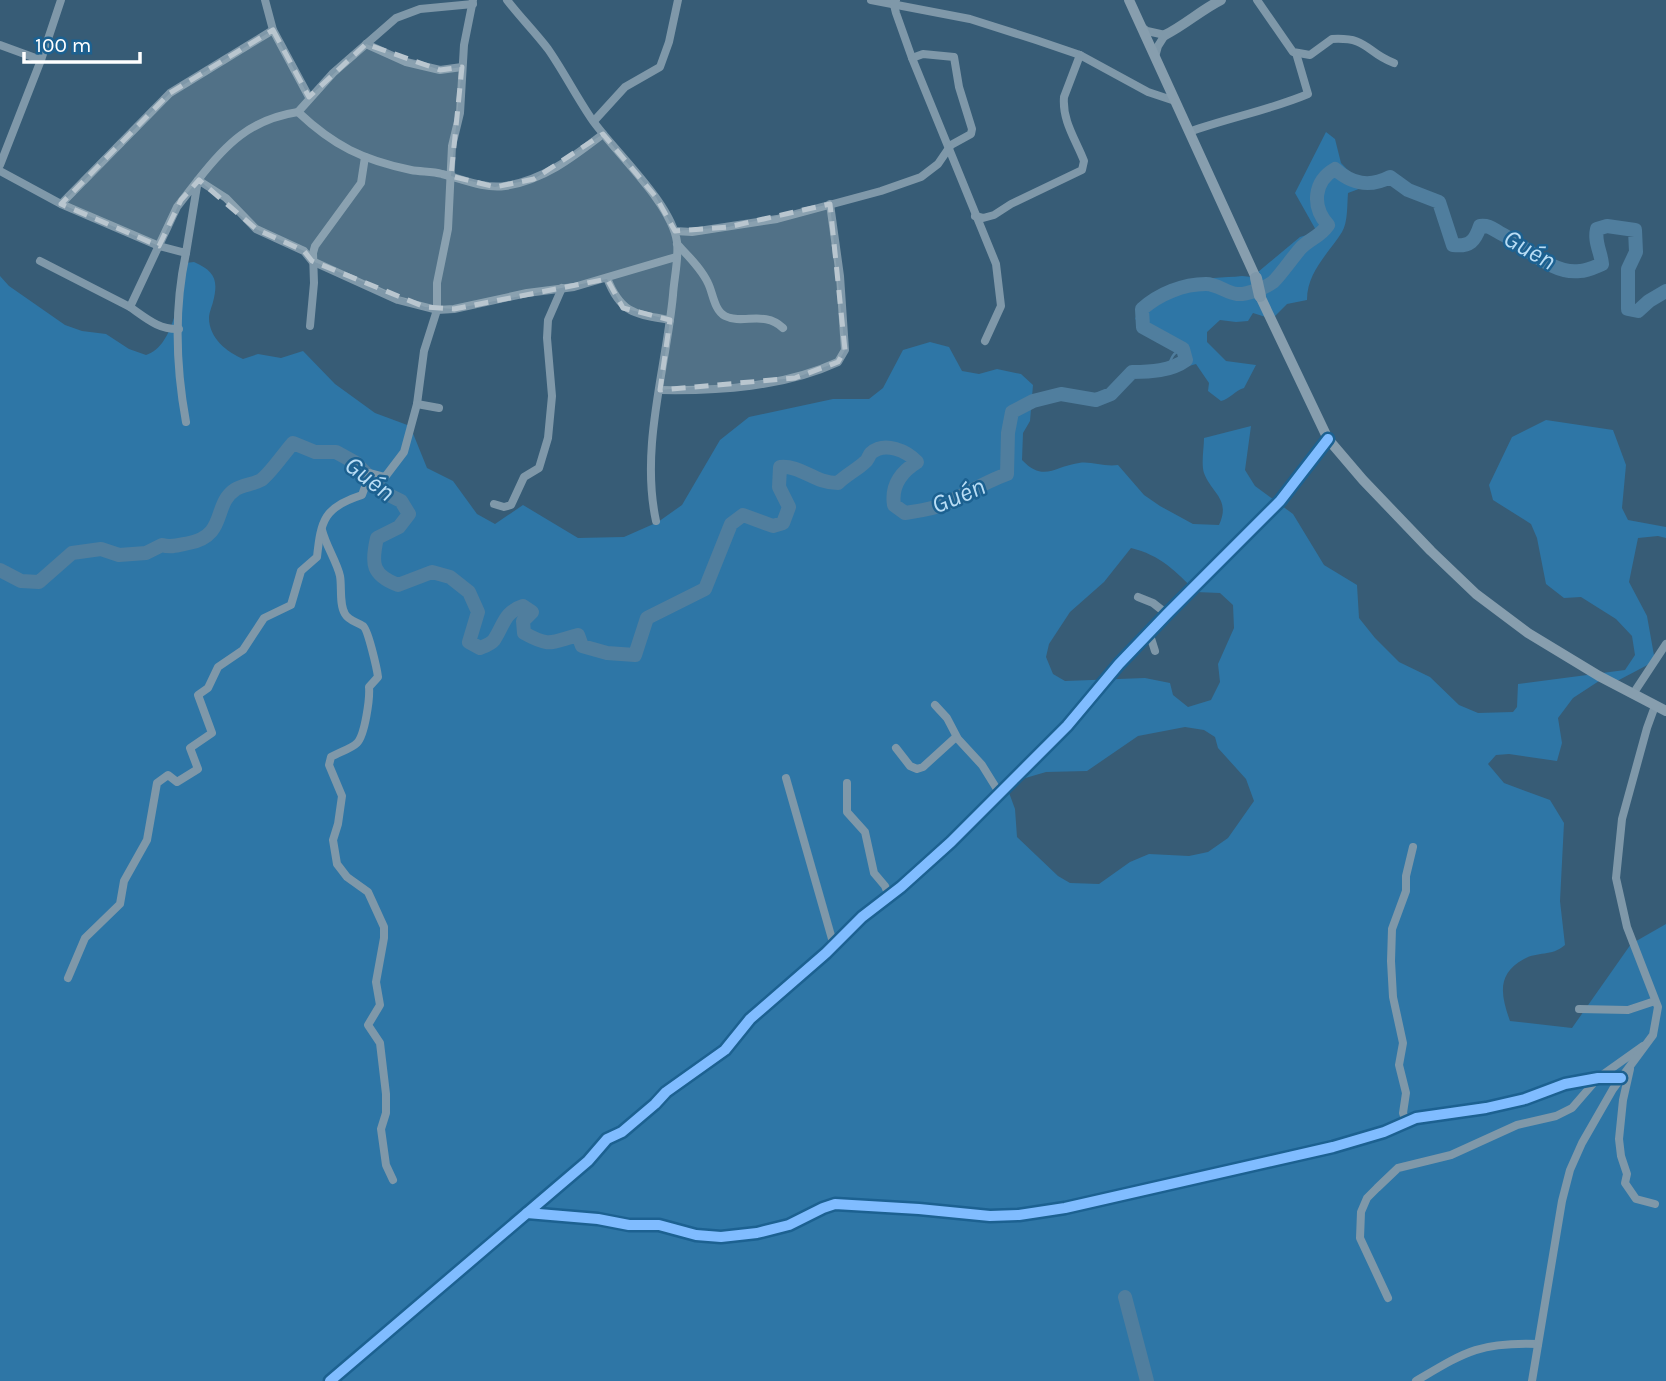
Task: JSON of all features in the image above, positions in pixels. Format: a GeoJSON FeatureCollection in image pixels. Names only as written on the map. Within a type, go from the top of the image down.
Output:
{"type":"FeatureCollection","features":[{"type":"Feature","properties":{"kind":"main road"},"geometry":{"type":"LineString","coordinates":[[1129,0],[1256,278],[1259,296],[1328,439],[1371,489],[1476,594],[1528,632],[1600,676],[1661,708]]}},
{"type":"Feature","properties":{"kind":"street"},"geometry":{"type":"LineString","coordinates":[[0,165],[61,0]]}},
{"type":"Feature","properties":{"kind":"street"},"geometry":{"type":"LineString","coordinates":[[265,0],[273,30],[309,97]]}},
{"type":"Feature","properties":{"kind":"street"},"geometry":{"type":"LineString","coordinates":[[508,0],[548,49],[603,134],[656,197],[674,231],[677,244],[670,320],[650,475],[656,521]]}},
{"type":"Feature","properties":{"kind":"street"},"geometry":{"type":"LineString","coordinates":[[594,121],[625,87],[660,67],[669,42],[678,0]]}},
{"type":"Feature","properties":{"kind":"street"},"geometry":{"type":"LineString","coordinates":[[870,0],[895,2],[970,19],[1080,55],[1148,92],[1175,101]]}},
{"type":"Feature","properties":{"kind":"street"},"geometry":{"type":"LineString","coordinates":[[1155,57],[1165,35],[1221,0]]}},
{"type":"Feature","properties":{"kind":"street"},"geometry":{"type":"LineString","coordinates":[[1257,0],[1296,53],[1310,55],[1332,38],[1341,38],[1361,41],[1382,58],[1394,63]]}},
{"type":"Feature","properties":{"kind":"street"},"geometry":{"type":"LineString","coordinates":[[68,978],[85,938],[120,904],[124,881],[147,840],[158,783],[168,775],[177,782],[198,769],[190,748],[212,733],[198,695],[208,688],[218,667],[243,650],[264,618],[291,605],[301,571],[317,557],[321,526],[331,510],[362,495],[367,475],[370,473],[385,477],[404,452],[417,404],[424,351],[437,310],[437,283],[448,229],[452,146],[460,113],[462,67],[473,2],[407,13],[387,25],[366,44],[309,97],[298,112],[259,123],[229,143],[181,200],[136,289],[130,307]]}},
{"type":"Feature","properties":{"kind":"street"},"geometry":{"type":"LineString","coordinates":[[895,2],[912,58],[996,264],[1002,306],[985,341]]}},
{"type":"Feature","properties":{"kind":"street"},"geometry":{"type":"LineString","coordinates":[[1141,25],[1147,31],[1165,35]]}},
{"type":"Feature","properties":{"kind":"street"},"geometry":{"type":"LineString","coordinates":[[61,204],[170,93],[273,30]]}},
{"type":"Feature","properties":{"kind":"street"},"geometry":{"type":"LineString","coordinates":[[366,44],[406,62],[440,70],[462,67]]}},
{"type":"Feature","properties":{"kind":"street"},"geometry":{"type":"LineString","coordinates":[[0,45],[41,60]]}},
{"type":"Feature","properties":{"kind":"street"},"geometry":{"type":"LineString","coordinates":[[1189,132],[1308,94],[1296,53]]}},
{"type":"Feature","properties":{"kind":"street"},"geometry":{"type":"LineString","coordinates":[[674,231],[692,232],[777,219],[881,191],[921,177],[938,164],[951,145],[973,131],[959,88],[954,57],[923,54],[912,58]]}},
{"type":"Feature","properties":{"kind":"street"},"geometry":{"type":"LineString","coordinates":[[975,216],[983,218],[994,215],[1082,170],[1084,161],[1074,141],[1063,103],[1080,55]]}},
{"type":"Feature","properties":{"kind":"street"},"geometry":{"type":"LineString","coordinates":[[298,112],[339,146],[365,157],[400,168],[451,176],[495,187],[534,179],[562,164],[603,134]]}},
{"type":"Feature","properties":{"kind":"street"},"geometry":{"type":"LineString","coordinates":[[310,326],[315,246],[360,183],[365,157]]}},
{"type":"Feature","properties":{"kind":"street"},"geometry":{"type":"LineString","coordinates":[[0,171],[61,204],[159,246],[186,253]]}},
{"type":"Feature","properties":{"kind":"street"},"geometry":{"type":"LineString","coordinates":[[186,422],[180,378],[180,284],[198,180]]}},
{"type":"Feature","properties":{"kind":"street"},"geometry":{"type":"LineString","coordinates":[[198,180],[226,198],[256,229],[277,241],[304,251],[312,261],[388,297],[437,310],[562,288],[607,278],[676,257]]}},
{"type":"Feature","properties":{"kind":"street"},"geometry":{"type":"LineString","coordinates":[[660,390],[732,387],[795,378],[838,362],[845,350],[840,276],[830,204]]}},
{"type":"Feature","properties":{"kind":"street"},"geometry":{"type":"LineString","coordinates":[[677,244],[703,274],[717,308],[723,315],[767,319],[783,328]]}},
{"type":"Feature","properties":{"kind":"street"},"geometry":{"type":"LineString","coordinates":[[40,261],[130,307],[160,327],[167,330],[179,329]]}},
{"type":"Feature","properties":{"kind":"street"},"geometry":{"type":"LineString","coordinates":[[607,278],[613,294],[623,308],[636,315],[670,320]]}},
{"type":"Feature","properties":{"kind":"street"},"geometry":{"type":"LineString","coordinates":[[494,505],[510,505],[524,477],[538,468],[543,457],[548,439],[552,396],[548,320],[562,288]]}},
{"type":"Feature","properties":{"kind":"street"},"geometry":{"type":"LineString","coordinates":[[417,404],[439,408]]}},
{"type":"Feature","properties":{"kind":"street"},"geometry":{"type":"LineString","coordinates":[[330,1381],[588,1161],[607,1139],[622,1132],[666,1092],[725,1050],[750,1019],[834,946],[862,917],[924,867],[1067,726],[1149,632],[1280,501],[1328,439]]}},
{"type":"Feature","properties":{"kind":"street"},"geometry":{"type":"LineString","coordinates":[[321,526],[341,580],[339,587],[343,611],[368,632],[369,649],[378,677],[369,687],[370,703],[357,744],[331,757],[329,765],[342,796],[333,840],[337,864],[347,877],[368,892],[384,927],[376,982],[380,1004],[369,1025],[380,1043],[386,1088],[386,1114],[381,1129],[386,1166],[393,1180]]}},
{"type":"Feature","properties":{"kind":"street"},"geometry":{"type":"LineString","coordinates":[[1138,597],[1153,603],[1167,614]]}},
{"type":"Feature","properties":{"kind":"street"},"geometry":{"type":"LineString","coordinates":[[1149,632],[1155,651]]}},
{"type":"Feature","properties":{"kind":"street"},"geometry":{"type":"LineString","coordinates":[[1633,694],[1666,644]]}},
{"type":"Feature","properties":{"kind":"street"},"geometry":{"type":"LineString","coordinates":[[935,705],[947,718],[956,737],[982,765],[1000,794]]}},
{"type":"Feature","properties":{"kind":"street"},"geometry":{"type":"LineString","coordinates":[[1532,1381],[1562,1201],[1570,1170],[1582,1143],[1621,1078],[1648,1042],[1656,1021],[1658,1007],[1627,927],[1616,878],[1622,819],[1647,728],[1661,708]]}},
{"type":"Feature","properties":{"kind":"street"},"geometry":{"type":"LineString","coordinates":[[895,748],[910,766],[920,768],[956,737]]}},
{"type":"Feature","properties":{"kind":"street"},"geometry":{"type":"LineString","coordinates":[[786,778],[834,946]]}},
{"type":"Feature","properties":{"kind":"street"},"geometry":{"type":"LineString","coordinates":[[847,783],[847,813],[862,827],[874,873],[885,886],[889,896]]}},
{"type":"Feature","properties":{"kind":"street"},"geometry":{"type":"LineString","coordinates":[[1406,1121],[1403,1113],[1406,1093],[1399,1065],[1402,1043],[1393,997],[1391,961],[1392,929],[1406,891],[1406,876],[1413,847]]}},
{"type":"Feature","properties":{"kind":"street"},"geometry":{"type":"LineString","coordinates":[[1579,1009],[1628,1010],[1655,1001]]}},
{"type":"Feature","properties":{"kind":"street"},"geometry":{"type":"LineString","coordinates":[[1388,1297],[1360,1238],[1360,1212],[1367,1198],[1377,1188],[1398,1168],[1446,1157],[1517,1125],[1563,1113],[1576,1104],[1598,1078],[1648,1042]]}},
{"type":"Feature","properties":{"kind":"street"},"geometry":{"type":"LineString","coordinates":[[1631,1066],[1623,1100],[1619,1139],[1627,1174],[1625,1183],[1636,1199],[1655,1204]]}},
{"type":"Feature","properties":{"kind":"street"},"geometry":{"type":"LineString","coordinates":[[527,1213],[598,1219],[629,1225],[659,1225],[696,1235],[721,1237],[757,1233],[789,1225],[835,1204],[990,1216],[1019,1215],[1065,1208],[1298,1156],[1368,1137],[1423,1116],[1453,1114],[1504,1104],[1530,1098],[1565,1084],[1598,1078],[1621,1078]]}},
{"type":"Feature","properties":{"kind":"street"},"geometry":{"type":"LineString","coordinates":[[1416,1381],[1455,1357],[1492,1344],[1538,1344]]}},
{"type":"Feature","properties":{"kind":"highlighted area"},"geometry":{"type":"Polygon","coordinates":[[[273,30],[309,97],[366,44],[440,70],[462,67],[451,176],[495,187],[534,179],[603,134],[656,197],[675,231],[728,227],[830,204],[845,350],[838,362],[795,378],[660,390],[670,320],[623,308],[607,279],[454,309],[425,307],[312,261],[304,251],[256,229],[199,180],[181,200],[159,246],[61,204],[170,93],[273,30]]]}},
{"type":"Feature","properties":{"kind":"shaded area"},"geometry":{"type":"Polygon","coordinates":[[[1326,132],[1335,139],[1341,163],[1364,187],[1348,193],[1344,228],[1314,272],[1307,300],[1287,304],[1272,319],[1253,313],[1248,321],[1220,320],[1207,332],[1207,342],[1226,361],[1256,365],[1244,388],[1221,401],[1208,391],[1209,383],[1196,364],[1189,366],[1174,350],[1140,329],[1135,318],[1185,282],[1252,277],[1300,237],[1317,232],[1295,193],[1326,132]]]}},
{"type":"Feature","properties":{"kind":"shaded area"},"geometry":{"type":"Polygon","coordinates":[[[194,262],[213,277],[215,287],[209,316],[210,325],[216,338],[231,352],[243,359],[258,354],[281,358],[303,351],[335,384],[375,413],[410,426],[427,468],[453,481],[477,514],[495,524],[523,505],[578,538],[624,537],[658,522],[682,505],[720,440],[749,417],[833,399],[869,399],[883,388],[903,350],[930,342],[949,347],[962,371],[979,374],[997,369],[1021,374],[1033,385],[1030,421],[1023,433],[1022,460],[1030,467],[1043,472],[1079,463],[1118,465],[1144,495],[1193,524],[1219,525],[1223,509],[1204,473],[1204,438],[1251,426],[1245,470],[1255,486],[1293,514],[1324,565],[1357,585],[1359,618],[1399,662],[1430,677],[1459,705],[1478,713],[1513,712],[1517,707],[1518,684],[1625,670],[1635,655],[1632,636],[1616,619],[1581,597],[1564,598],[1546,584],[1537,538],[1531,524],[1493,500],[1489,485],[1512,437],[1546,420],[1613,430],[1626,465],[1622,508],[1628,520],[1666,527],[1666,538],[1638,538],[1629,582],[1647,616],[1655,661],[1619,680],[1599,681],[1573,698],[1558,718],[1562,743],[1557,761],[1509,754],[1496,755],[1488,764],[1504,783],[1550,800],[1564,823],[1560,901],[1565,945],[1555,951],[1524,959],[1509,972],[1503,986],[1503,994],[1510,1021],[1572,1028],[1631,944],[1666,924],[1666,1381],[0,1381],[0,276],[9,286],[65,325],[82,331],[106,334],[129,349],[146,355],[156,349],[170,329],[185,263],[194,262]],[[1131,548],[1104,582],[1070,612],[1049,644],[1046,657],[1053,674],[1065,681],[1145,678],[1170,683],[1173,695],[1188,707],[1211,700],[1220,682],[1218,664],[1234,628],[1233,605],[1220,593],[1196,592],[1167,565],[1151,555],[1131,548]],[[1185,727],[1138,736],[1087,771],[1046,772],[1022,779],[1008,790],[1015,809],[1017,837],[1058,876],[1070,883],[1099,884],[1130,862],[1149,854],[1189,856],[1208,852],[1228,838],[1254,801],[1246,779],[1218,748],[1215,737],[1204,730],[1185,727]]]}},
{"type":"Feature","properties":{"kind":"waterway","name":"Guén"},"geometry":{"type":"LineString","coordinates":[[0,570],[21,581],[39,582],[72,553],[101,549],[119,555],[146,553],[162,545],[175,546],[201,539],[215,526],[229,495],[236,489],[264,477],[293,443],[315,452],[336,452],[356,463],[385,493],[401,501],[409,514],[399,527],[377,538],[374,562],[378,573],[398,585],[432,572],[450,577],[469,592],[478,612],[469,642],[480,648],[491,643],[508,615],[523,606],[532,612],[523,621],[524,633],[533,638],[551,642],[578,635],[582,646],[607,653],[635,655],[647,618],[705,589],[731,524],[743,515],[773,526],[783,523],[789,507],[779,487],[780,467],[788,467],[838,483],[862,465],[877,449],[896,449],[917,462],[898,480],[894,505],[905,513],[936,507],[1007,474],[1008,433],[1012,412],[1033,401],[1061,394],[1096,400],[1111,394],[1132,372],[1167,369],[1186,360],[1183,349],[1143,327],[1142,309],[1164,294],[1197,284],[1210,284],[1241,294],[1255,291],[1273,282],[1300,249],[1328,225],[1319,210],[1317,194],[1323,180],[1335,169],[1361,183],[1390,177],[1408,190],[1439,202],[1453,245],[1468,244],[1474,239],[1480,226],[1486,226],[1549,264],[1569,271],[1585,270],[1602,264],[1596,238],[1597,229],[1607,226],[1635,230],[1636,252],[1628,269],[1628,309],[1638,311],[1666,291]]}},
{"type":"Feature","properties":{"kind":"waterway"},"geometry":{"type":"LineString","coordinates":[[1168,368],[1173,356],[1183,349]]}},
{"type":"Feature","properties":{"kind":"waterway"},"geometry":{"type":"LineString","coordinates":[[1125,1297],[1147,1381]]}},
{"type":"Feature","properties":{"kind":"cycle path"},"geometry":{"type":"LineString","coordinates":[[330,1381],[588,1161],[607,1139],[622,1132],[666,1092],[725,1050],[750,1019],[826,953],[862,917],[901,887],[951,842],[1067,726],[1119,664],[1280,501],[1328,439]]}},
{"type":"Feature","properties":{"kind":"cycle path"},"geometry":{"type":"LineString","coordinates":[[527,1213],[598,1219],[629,1225],[659,1225],[696,1235],[721,1237],[757,1233],[789,1225],[835,1204],[990,1216],[1019,1215],[1065,1208],[1333,1147],[1384,1132],[1416,1118],[1486,1108],[1525,1099],[1565,1084],[1598,1078],[1621,1078]]}}]}
